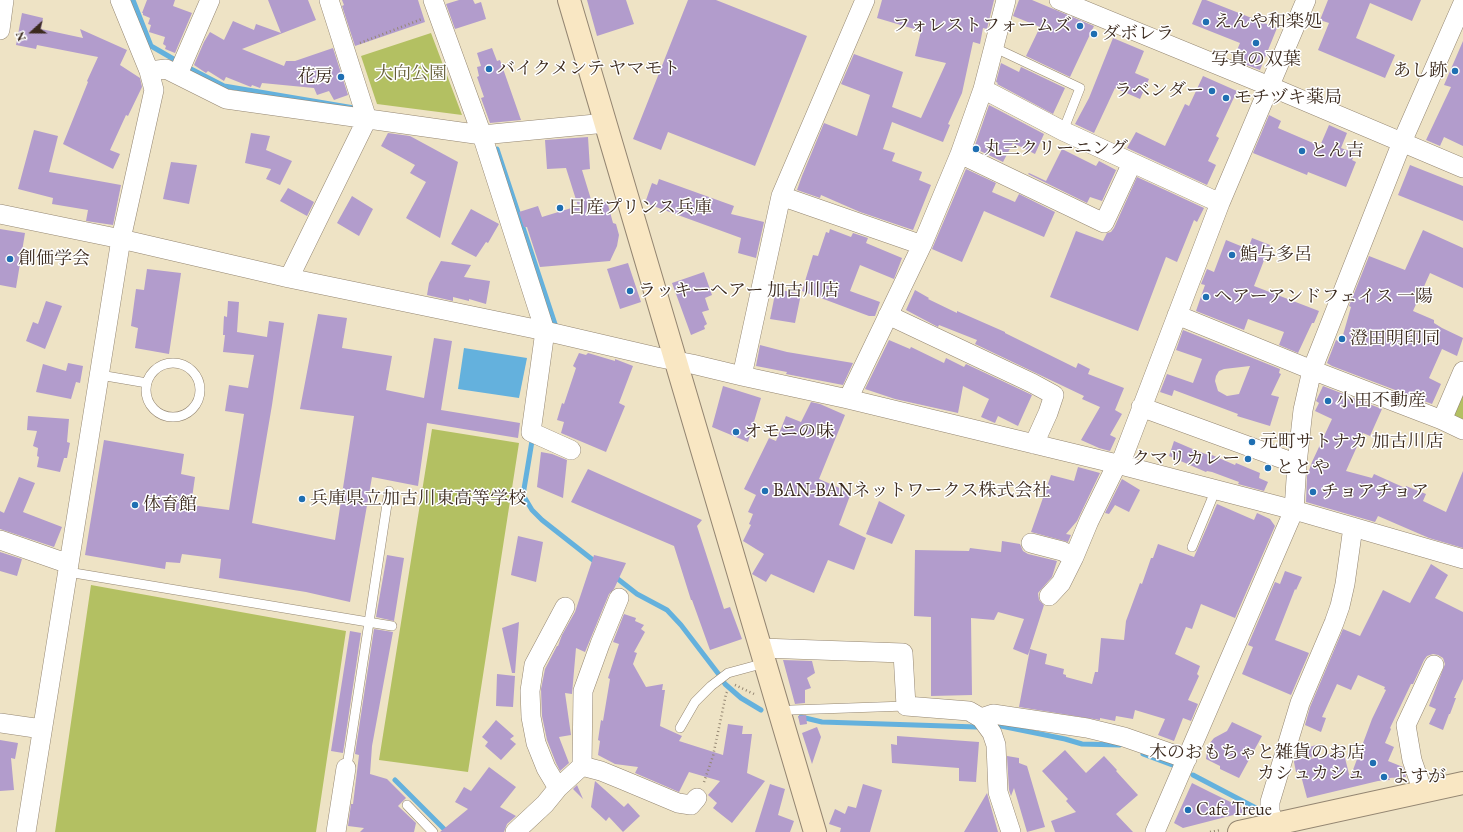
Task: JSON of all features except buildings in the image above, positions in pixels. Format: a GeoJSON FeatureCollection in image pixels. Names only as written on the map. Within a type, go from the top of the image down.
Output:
{"type":"FeatureCollection","features":[{"type":"Feature","properties":{"kind":"street"},"geometry":{"type":"LineString","coordinates":[[0,30],[4,0]]}},
{"type":"Feature","properties":{"kind":"street"},"geometry":{"type":"LineString","coordinates":[[26,832],[121,239],[154,90],[149,71],[120,0]]}},
{"type":"Feature","properties":{"kind":"street"},"geometry":{"type":"LineString","coordinates":[[178,74],[210,0]]}},
{"type":"Feature","properties":{"kind":"street"},"geometry":{"type":"LineString","coordinates":[[289,278],[367,120],[328,0]]}},
{"type":"Feature","properties":{"kind":"street"},"geometry":{"type":"LineString","coordinates":[[433,0],[482,136],[545,331],[531,432],[571,450]]}},
{"type":"Feature","properties":{"kind":"street"},"geometry":{"type":"LineString","coordinates":[[569,0],[815,832]]}},
{"type":"Feature","properties":{"kind":"street"},"geometry":{"type":"LineString","coordinates":[[742,376],[781,196],[865,0]]}},
{"type":"Feature","properties":{"kind":"street"},"geometry":{"type":"LineString","coordinates":[[848,400],[922,245],[960,154],[983,90],[1006,0]]}},
{"type":"Feature","properties":{"kind":"street"},"geometry":{"type":"LineString","coordinates":[[1059,0],[1269,86],[1463,168]]}},
{"type":"Feature","properties":{"kind":"street"},"geometry":{"type":"LineString","coordinates":[[1049,596],[1061,583],[1089,521],[1118,464],[1220,203],[1306,0]]}},
{"type":"Feature","properties":{"kind":"street"},"geometry":{"type":"LineString","coordinates":[[1155,832],[1294,510],[1303,410],[1312,370],[1402,142],[1457,37],[1463,3]]}},
{"type":"Feature","properties":{"kind":"street"},"geometry":{"type":"LineString","coordinates":[[149,71],[166,68],[226,100],[482,136],[606,123]]}},
{"type":"Feature","properties":{"kind":"street"},"geometry":{"type":"LineString","coordinates":[[983,90],[1063,131],[1220,203]]}},
{"type":"Feature","properties":{"kind":"street"},"geometry":{"type":"LineString","coordinates":[[960,154],[1104,223],[1132,163]]}},
{"type":"Feature","properties":{"kind":"street"},"geometry":{"type":"LineString","coordinates":[[781,196],[922,245]]}},
{"type":"Feature","properties":{"kind":"street"},"geometry":{"type":"LineString","coordinates":[[0,214],[121,239],[289,278],[545,331],[848,400],[1118,464],[1216,489],[1463,559]]}},
{"type":"Feature","properties":{"kind":"street"},"geometry":{"type":"LineString","coordinates":[[888,315],[1032,383],[1054,395],[1048,413],[1034,444]]}},
{"type":"Feature","properties":{"kind":"street"},"geometry":{"type":"LineString","coordinates":[[1177,315],[1312,370],[1442,420],[1463,430]]}},
{"type":"Feature","properties":{"kind":"street"},"geometry":{"type":"LineString","coordinates":[[1442,420],[1463,371]]}},
{"type":"Feature","properties":{"kind":"street"},"geometry":{"type":"LineString","coordinates":[[1141,407],[1297,464]]}},
{"type":"Feature","properties":{"kind":"street"},"geometry":{"type":"LineString","coordinates":[[1274,824],[1270,811],[1270,802],[1300,703],[1332,629],[1340,606],[1345,584],[1353,527]]}},
{"type":"Feature","properties":{"kind":"street"},"geometry":{"type":"LineString","coordinates":[[0,540],[69,568]]}},
{"type":"Feature","properties":{"kind":"street"},"geometry":{"type":"LineString","coordinates":[[1030,543],[1062,551],[1074,557]]}},
{"type":"Feature","properties":{"kind":"street"},"geometry":{"type":"LineString","coordinates":[[515,832],[582,766],[583,691],[619,598]]}},
{"type":"Feature","properties":{"kind":"street"},"geometry":{"type":"LineString","coordinates":[[558,788],[546,768],[536,743],[531,717],[530,691],[534,665],[565,607]]}},
{"type":"Feature","properties":{"kind":"street"},"geometry":{"type":"LineString","coordinates":[[763,655],[903,653],[906,706],[969,711],[981,718],[992,733],[996,746],[998,792],[1011,832]]}},
{"type":"Feature","properties":{"kind":"street"},"geometry":{"type":"LineString","coordinates":[[1423,792],[1412,760],[1406,725],[1434,675]]}},
{"type":"Feature","properties":{"kind":"street"},"geometry":{"type":"LineString","coordinates":[[981,718],[993,714],[1087,728],[1124,737],[1187,759]]}},
{"type":"Feature","properties":{"kind":"street"},"geometry":{"type":"LineString","coordinates":[[0,723],[42,729]]}},
{"type":"Feature","properties":{"kind":"street"},"geometry":{"type":"LineString","coordinates":[[336,832],[347,764]]}},
{"type":"Feature","properties":{"kind":"street"},"geometry":{"type":"LineString","coordinates":[[582,766],[601,771],[678,803],[691,805],[697,798]]}},
{"type":"Feature","properties":{"kind":"street"},"geometry":{"type":"LineString","coordinates":[[1239,832],[1463,783]]}},
{"type":"Feature","properties":{"kind":"lane"},"geometry":{"type":"LineString","coordinates":[[993,47],[1080,88],[1063,131]]}},
{"type":"Feature","properties":{"kind":"lane"},"geometry":{"type":"LineString","coordinates":[[175,363],[183,365],[196,375],[200,392],[198,400],[188,413],[171,417],[162,414],[154,409],[149,401],[147,392],[148,383],[151,375],[158,368],[166,364],[175,363]]}},
{"type":"Feature","properties":{"kind":"lane"},"geometry":{"type":"LineString","coordinates":[[100,376],[148,383]]}},
{"type":"Feature","properties":{"kind":"lane"},"geometry":{"type":"LineString","coordinates":[[1192,547],[1216,489]]}},
{"type":"Feature","properties":{"kind":"lane"},"geometry":{"type":"LineString","coordinates":[[347,764],[389,491]]}},
{"type":"Feature","properties":{"kind":"lane"},"geometry":{"type":"LineString","coordinates":[[69,568],[392,626]]}},
{"type":"Feature","properties":{"kind":"lane"},"geometry":{"type":"LineString","coordinates":[[680,728],[695,702],[711,686],[728,673],[763,655]]}},
{"type":"Feature","properties":{"kind":"lane"},"geometry":{"type":"LineString","coordinates":[[791,710],[906,706]]}},
{"type":"Feature","properties":{"kind":"lane"},"geometry":{"type":"LineString","coordinates":[[407,805],[433,832]]}},
{"type":"Feature","properties":{"kind":"path"},"geometry":{"type":"LineString","coordinates":[[355,45],[425,18]]}},
{"type":"Feature","properties":{"kind":"path"},"geometry":{"type":"LineString","coordinates":[[733,684],[756,695]]}},
{"type":"Feature","properties":{"kind":"path"},"geometry":{"type":"LineString","coordinates":[[697,798],[713,756],[726,694]]}},
{"type":"Feature","properties":{"kind":"green space","name":"大向公園"},"geometry":{"type":"Polygon","coordinates":[[[431,33],[462,115],[377,104],[361,56],[431,33]]]}},
{"type":"Feature","properties":{"kind":"green space"},"geometry":{"type":"Polygon","coordinates":[[[1463,383],[1463,423],[1454,419],[1451,410],[1463,383]]]}},
{"type":"Feature","properties":{"kind":"green space"},"geometry":{"type":"Polygon","coordinates":[[[432,429],[519,443],[468,772],[379,760],[432,429]]]}},
{"type":"Feature","properties":{"kind":"green space"},"geometry":{"type":"Polygon","coordinates":[[[91,585],[346,631],[316,832],[55,832],[91,585]]]}},
{"type":"Feature","properties":{"kind":"water"},"geometry":{"type":"Polygon","coordinates":[[[464,348],[527,358],[519,398],[458,389],[464,348]]]}},
{"type":"Feature","properties":{"kind":"waterway"},"geometry":{"type":"LineString","coordinates":[[133,0],[151,46],[177,61]]}},
{"type":"Feature","properties":{"kind":"waterway"},"geometry":{"type":"LineString","coordinates":[[189,68],[224,86],[354,108]]}},
{"type":"Feature","properties":{"kind":"waterway"},"geometry":{"type":"LineString","coordinates":[[497,149],[555,324]]}},
{"type":"Feature","properties":{"kind":"waterway"},"geometry":{"type":"LineString","coordinates":[[532,441],[523,495],[532,510],[542,520],[598,564]]}},
{"type":"Feature","properties":{"kind":"waterway"},"geometry":{"type":"LineString","coordinates":[[614,576],[637,594],[667,610],[681,625],[725,684],[741,698],[761,710]]}},
{"type":"Feature","properties":{"kind":"waterway"},"geometry":{"type":"LineString","coordinates":[[801,717],[822,722],[977,727]]}},
{"type":"Feature","properties":{"kind":"waterway"},"geometry":{"type":"LineString","coordinates":[[996,725],[1065,739],[1082,744],[1120,745]]}},
{"type":"Feature","properties":{"kind":"waterway"},"geometry":{"type":"LineString","coordinates":[[1143,754],[1175,766]]}},
{"type":"Feature","properties":{"kind":"waterway"},"geometry":{"type":"LineString","coordinates":[[1193,775],[1256,808]]}},
{"type":"Feature","properties":{"kind":"waterway"},"geometry":{"type":"LineString","coordinates":[[395,780],[447,832]]}},
{"type":"Feature","properties":{"kind":"place","name":"えんや和楽処"},"geometry":{"type":"Point","coordinates":[1206,22]}},
{"type":"Feature","properties":{"kind":"place","name":"フォレストフォームズ"},"geometry":{"type":"Point","coordinates":[1080,26]}},
{"type":"Feature","properties":{"kind":"place","name":"ダボレラ"},"geometry":{"type":"Point","coordinates":[1094,34]}},
{"type":"Feature","properties":{"kind":"place","name":"写真の双葉"},"geometry":{"type":"Point","coordinates":[1256,43]}},
{"type":"Feature","properties":{"kind":"place","name":"バイクメンテ ヤマモト"},"geometry":{"type":"Point","coordinates":[489,69]}},
{"type":"Feature","properties":{"kind":"place","name":"あし跡"},"geometry":{"type":"Point","coordinates":[1455,71]}},
{"type":"Feature","properties":{"kind":"place","name":"花房"},"geometry":{"type":"Point","coordinates":[341,77]}},
{"type":"Feature","properties":{"kind":"place","name":"ラベンダー"},"geometry":{"type":"Point","coordinates":[1212,91]}},
{"type":"Feature","properties":{"kind":"place","name":"モチヅキ薬局"},"geometry":{"type":"Point","coordinates":[1226,98]}},
{"type":"Feature","properties":{"kind":"place","name":"丸三クリーニング"},"geometry":{"type":"Point","coordinates":[976,149]}},
{"type":"Feature","properties":{"kind":"place","name":"とん吉"},"geometry":{"type":"Point","coordinates":[1302,151]}},
{"type":"Feature","properties":{"kind":"place","name":"日産プリンス兵庫"},"geometry":{"type":"Point","coordinates":[560,208]}},
{"type":"Feature","properties":{"kind":"place","name":"鮨与多呂"},"geometry":{"type":"Point","coordinates":[1232,255]}},
{"type":"Feature","properties":{"kind":"place","name":"創価学会"},"geometry":{"type":"Point","coordinates":[10,259]}},
{"type":"Feature","properties":{"kind":"place","name":"ラッキーヘアー 加古川店"},"geometry":{"type":"Point","coordinates":[630,291]}},
{"type":"Feature","properties":{"kind":"place","name":"ヘアーアンドフェイス 一陽"},"geometry":{"type":"Point","coordinates":[1206,297]}},
{"type":"Feature","properties":{"kind":"place","name":"澄田明印同"},"geometry":{"type":"Point","coordinates":[1342,339]}},
{"type":"Feature","properties":{"kind":"place","name":"小田不動産"},"geometry":{"type":"Point","coordinates":[1328,401]}},
{"type":"Feature","properties":{"kind":"place","name":"オモニの味"},"geometry":{"type":"Point","coordinates":[736,432]}},
{"type":"Feature","properties":{"kind":"place","name":"元町サトナカ 加古川店"},"geometry":{"type":"Point","coordinates":[1252,442]}},
{"type":"Feature","properties":{"kind":"place","name":"クマリカレー"},"geometry":{"type":"Point","coordinates":[1248,459]}},
{"type":"Feature","properties":{"kind":"place","name":"ととや"},"geometry":{"type":"Point","coordinates":[1268,468]}},
{"type":"Feature","properties":{"kind":"place","name":"BAN-BANネットワークス株式会社"},"geometry":{"type":"Point","coordinates":[765,491]}},
{"type":"Feature","properties":{"kind":"place","name":"チョアチョア"},"geometry":{"type":"Point","coordinates":[1313,492]}},
{"type":"Feature","properties":{"kind":"place","name":"兵庫県立加古川東高等学校"},"geometry":{"type":"Point","coordinates":[302,499]}},
{"type":"Feature","properties":{"kind":"place","name":"体育館"},"geometry":{"type":"Point","coordinates":[135,505]}},
{"type":"Feature","properties":{"kind":"place","name":"木のおもちゃと雑貨のお店 カシュカシュ"},"geometry":{"type":"Point","coordinates":[1373,763]}},
{"type":"Feature","properties":{"kind":"place","name":"よすが"},"geometry":{"type":"Point","coordinates":[1384,777]}},
{"type":"Feature","properties":{"kind":"place","name":"Cafe Treue"},"geometry":{"type":"Point","coordinates":[1188,810]}}]}
